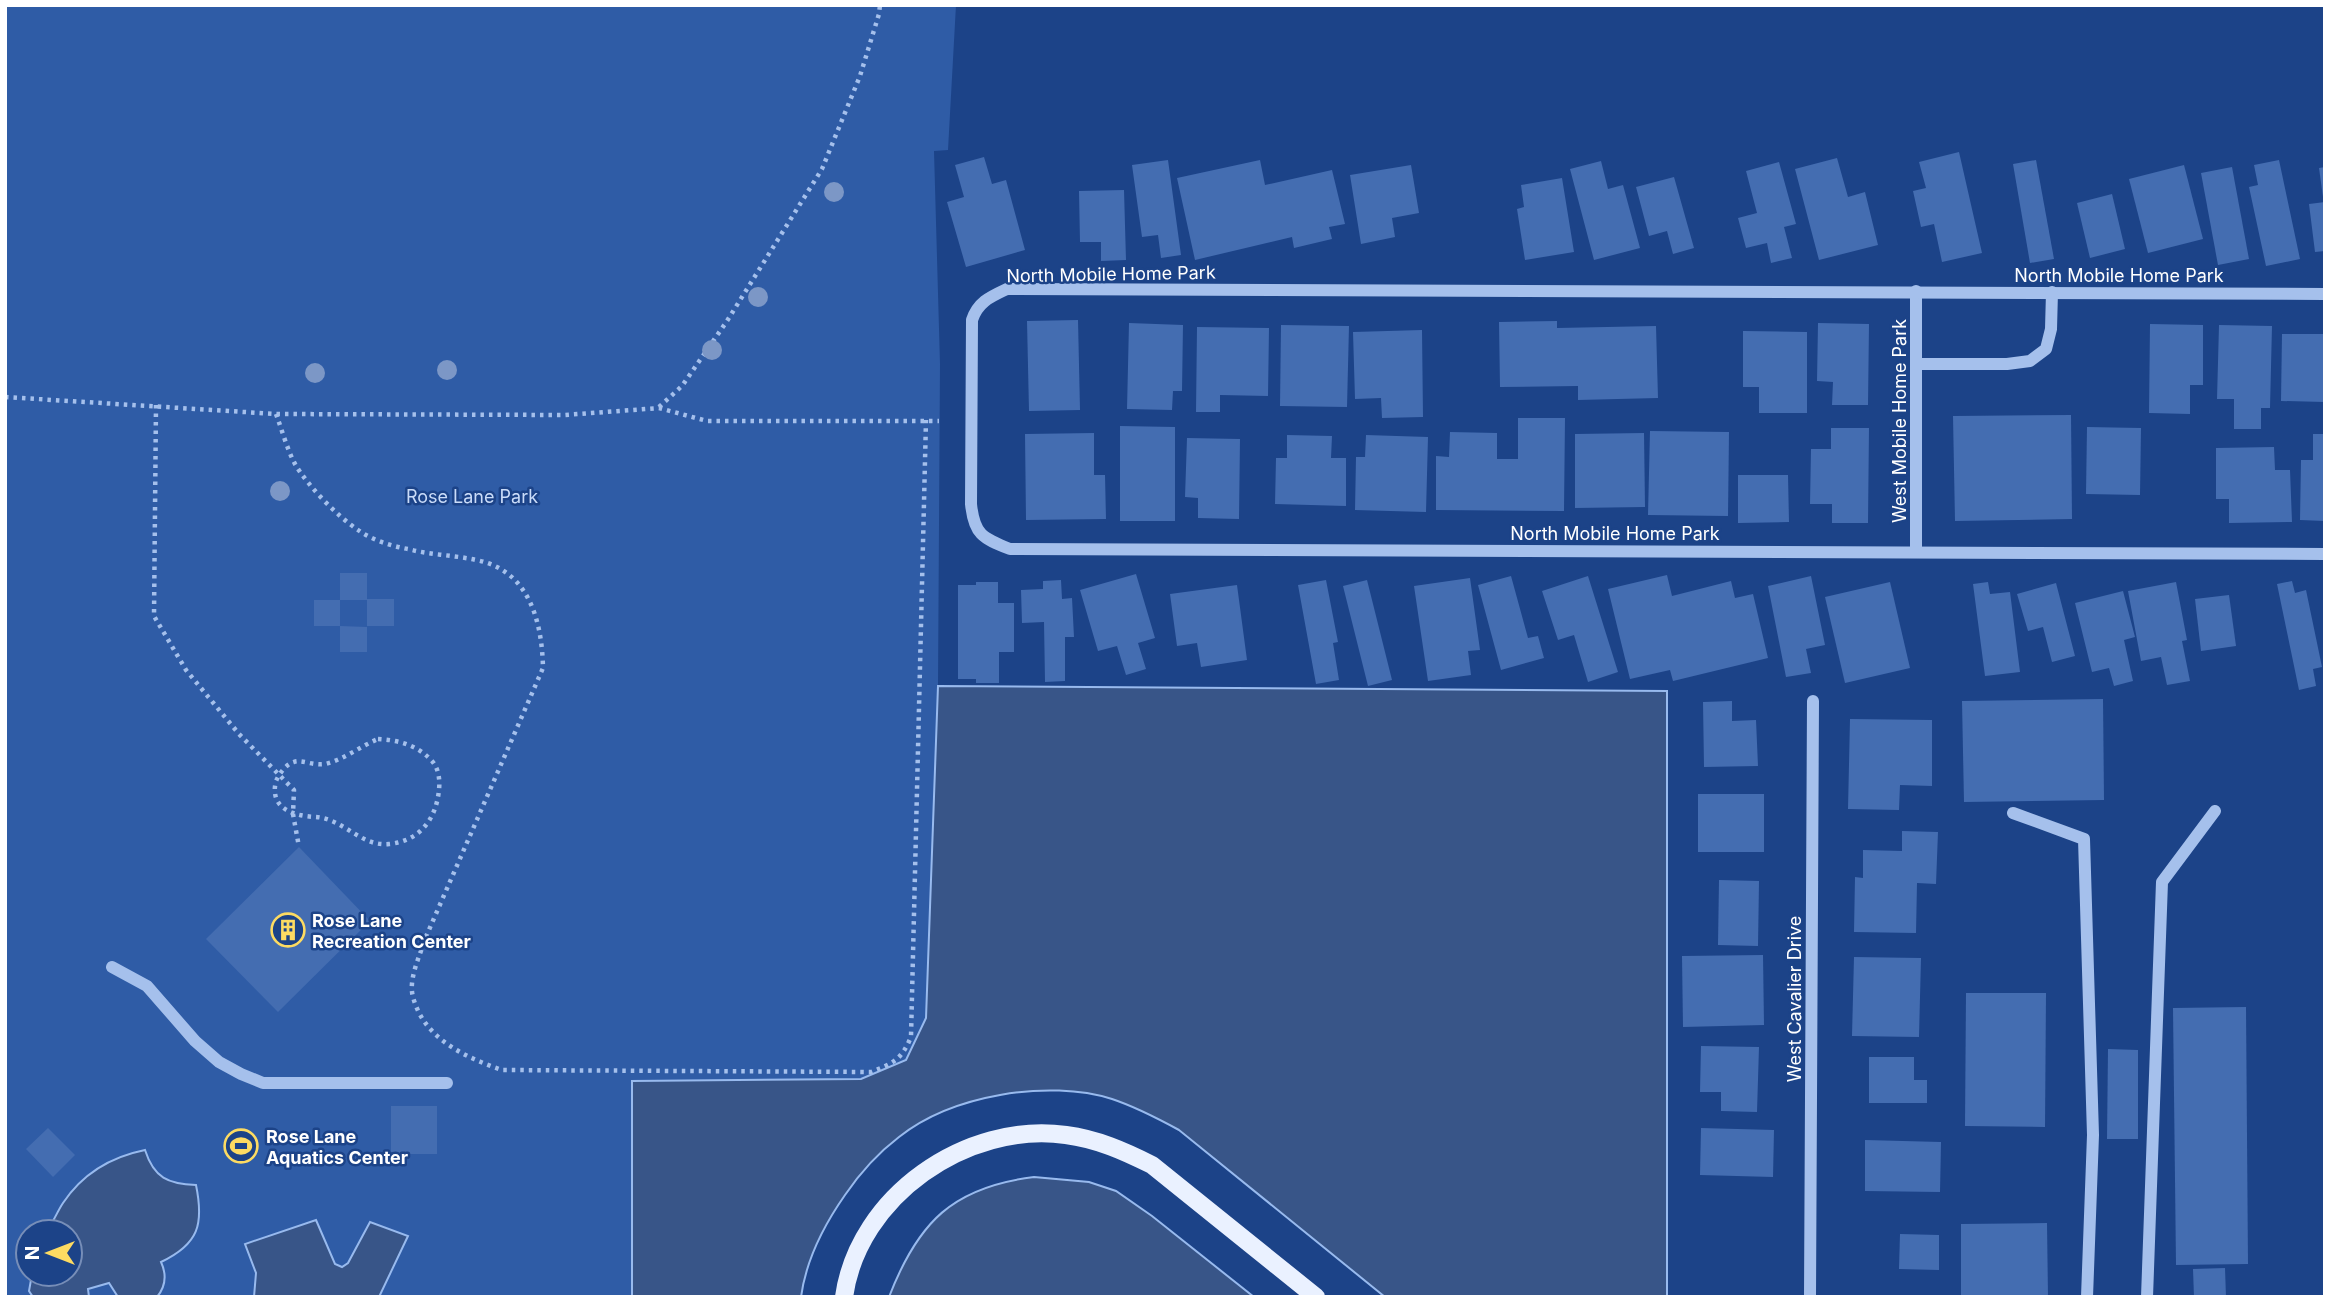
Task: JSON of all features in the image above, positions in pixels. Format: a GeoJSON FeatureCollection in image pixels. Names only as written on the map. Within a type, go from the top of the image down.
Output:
{"type":"FeatureCollection","features":[{"type":"Feature","properties":{"kind":"main road"},"geometry":{"type":"LineString","coordinates":[[844,1297],[854,1262],[865,1238],[900,1190],[942,1160],[998,1139],[1032,1133],[1063,1134],[1090,1139],[1152,1165],[1316,1297]]}},
{"type":"Feature","properties":{"kind":"street","name":"North Mobile Home Park"},"geometry":{"type":"LineString","coordinates":[[2325,293],[1007,289],[976,307],[972,320],[971,504],[973,525],[987,540],[1010,549],[2325,554]]}},
{"type":"Feature","properties":{"kind":"street","name":"West Mobile Home Park"},"geometry":{"type":"LineString","coordinates":[[1916,291],[1916,552]]}},
{"type":"Feature","properties":{"kind":"street"},"geometry":{"type":"LineString","coordinates":[[1916,364],[2007,364],[2030,361],[2046,349],[2051,328],[2052,292]]}},
{"type":"Feature","properties":{"kind":"street","name":"West Cavalier Drive"},"geometry":{"type":"LineString","coordinates":[[1810,1297],[1812,701]]}},
{"type":"Feature","properties":{"kind":"street"},"geometry":{"type":"LineString","coordinates":[[2147,1297],[2162,882],[2215,811]]}},
{"type":"Feature","properties":{"kind":"street"},"geometry":{"type":"LineString","coordinates":[[2012,813],[2084,839],[2094,1135],[2087,1297]]}},
{"type":"Feature","properties":{"kind":"street"},"geometry":{"type":"LineString","coordinates":[[113,967],[148,986],[195,1041],[219,1062],[264,1083],[447,1083]]}},
{"type":"Feature","properties":{"kind":"path"},"geometry":{"type":"LineString","coordinates":[[659,408],[682,386],[727,321],[822,169],[860,76],[880,5]]}},
{"type":"Feature","properties":{"kind":"path"},"geometry":{"type":"LineString","coordinates":[[5,397],[276,414],[564,415],[659,408],[707,421],[939,421]]}},
{"type":"Feature","properties":{"kind":"path"},"geometry":{"type":"LineString","coordinates":[[156,405],[154,617],[186,670],[239,734],[294,790],[293,814],[299,847]]}},
{"type":"Feature","properties":{"kind":"path"},"geometry":{"type":"LineString","coordinates":[[276,414],[296,464],[321,496],[358,530],[388,545],[431,555],[477,560],[500,567],[523,587],[538,618],[543,646],[543,668],[425,939],[415,972],[412,995],[422,1017],[441,1042],[473,1060],[502,1070],[871,1072],[903,1056],[911,1037],[926,420]]}},
{"type":"Feature","properties":{"kind":"path"},"geometry":{"type":"LineString","coordinates":[[378,739],[399,740],[419,750],[433,762],[440,780],[433,817],[419,832],[388,844],[367,842],[340,823],[322,817],[293,814],[286,812],[276,796],[279,774],[290,763],[299,761],[309,765],[324,764],[378,739]]}},
{"type":"Feature","properties":{"kind":"green space","name":"Rose Lane Park"},"geometry":{"type":"Polygon","coordinates":[[[5,5],[956,5],[948,150],[934,151],[940,364],[938,686],[926,1018],[906,1060],[861,1079],[632,1081],[632,1297],[5,1297],[5,5]]]}},
{"type":"Feature","properties":{"kind":"shaded area"},"geometry":{"type":"Polygon","coordinates":[[[938,686],[1667,691],[1667,1297],[1385,1297],[1179,1130],[1112,1099],[1087,1093],[1030,1091],[973,1101],[946,1111],[921,1122],[884,1150],[863,1171],[830,1218],[812,1256],[801,1297],[632,1297],[632,1081],[861,1079],[906,1060],[926,1018],[938,686]]]}},
{"type":"Feature","properties":{"kind":"shaded area"},"geometry":{"type":"Polygon","coordinates":[[[145,1150],[153,1167],[163,1178],[196,1185],[199,1211],[196,1231],[184,1248],[161,1262],[165,1280],[157,1297],[118,1297],[109,1283],[88,1289],[89,1297],[33,1297],[30,1288],[84,1288],[84,1218],[55,1218],[79,1183],[98,1168],[145,1150]]]}},
{"type":"Feature","properties":{"kind":"shaded area"},"geometry":{"type":"Polygon","coordinates":[[[1034,1177],[1089,1182],[1116,1191],[1152,1216],[1254,1297],[889,1297],[912,1248],[942,1213],[981,1189],[1034,1177]]]}},
{"type":"Feature","properties":{"kind":"shaded area"},"geometry":{"type":"Polygon","coordinates":[[[316,1220],[335,1264],[342,1267],[348,1263],[370,1222],[408,1236],[379,1297],[254,1297],[256,1273],[245,1244],[316,1220]]]}},
{"type":"Feature","properties":{"kind":"building"},"geometry":{"type":"Polygon","coordinates":[[[1959,152],[1982,253],[1942,262],[1934,224],[1921,227],[1913,191],[1926,188],[1919,162],[1959,152]]]}},
{"type":"Feature","properties":{"kind":"building"},"geometry":{"type":"Polygon","coordinates":[[[984,157],[992,184],[1006,180],[1025,250],[966,267],[947,202],[964,197],[955,165],[984,157]]]}},
{"type":"Feature","properties":{"kind":"building"},"geometry":{"type":"Polygon","coordinates":[[[1837,158],[1848,197],[1865,192],[1878,245],[1819,260],[1795,169],[1837,158]]]}},
{"type":"Feature","properties":{"kind":"building"},"geometry":{"type":"Polygon","coordinates":[[[1168,160],[1181,255],[1161,258],[1158,235],[1142,237],[1132,165],[1168,160]]]}},
{"type":"Feature","properties":{"kind":"building"},"geometry":{"type":"Polygon","coordinates":[[[1260,160],[1265,185],[1332,170],[1345,224],[1329,227],[1332,239],[1294,248],[1292,237],[1195,260],[1177,178],[1260,160]]]}},
{"type":"Feature","properties":{"kind":"building"},"geometry":{"type":"Polygon","coordinates":[[[2036,160],[2054,259],[2030,263],[2013,164],[2036,160]]]}},
{"type":"Feature","properties":{"kind":"building"},"geometry":{"type":"Polygon","coordinates":[[[2279,160],[2300,259],[2266,266],[2249,187],[2258,185],[2254,165],[2279,160]]]}},
{"type":"Feature","properties":{"kind":"building"},"geometry":{"type":"Polygon","coordinates":[[[1601,161],[1608,189],[1623,185],[1640,248],[1594,260],[1570,169],[1601,161]]]}},
{"type":"Feature","properties":{"kind":"building"},"geometry":{"type":"Polygon","coordinates":[[[1779,162],[1796,224],[1784,227],[1792,258],[1771,263],[1767,243],[1746,248],[1738,218],[1757,213],[1746,171],[1779,162]]]}},
{"type":"Feature","properties":{"kind":"building"},"geometry":{"type":"Polygon","coordinates":[[[1411,165],[1419,213],[1392,218],[1395,237],[1361,244],[1350,175],[1411,165]]]}},
{"type":"Feature","properties":{"kind":"building"},"geometry":{"type":"Polygon","coordinates":[[[2184,165],[2203,239],[2148,253],[2129,179],[2184,165]]]}},
{"type":"Feature","properties":{"kind":"building"},"geometry":{"type":"Polygon","coordinates":[[[2232,167],[2249,259],[2218,265],[2201,173],[2232,167]]]}},
{"type":"Feature","properties":{"kind":"building"},"geometry":{"type":"Polygon","coordinates":[[[2325,167],[2325,197],[2323,197],[2319,168],[2325,167]]]}},
{"type":"Feature","properties":{"kind":"building"},"geometry":{"type":"Polygon","coordinates":[[[1674,177],[1694,248],[1673,254],[1667,231],[1649,236],[1636,187],[1674,177]]]}},
{"type":"Feature","properties":{"kind":"building"},"geometry":{"type":"Polygon","coordinates":[[[1562,178],[1574,252],[1525,260],[1517,209],[1524,207],[1521,185],[1562,178]]]}},
{"type":"Feature","properties":{"kind":"building"},"geometry":{"type":"Polygon","coordinates":[[[1124,190],[1126,260],[1101,261],[1101,242],[1080,242],[1079,191],[1124,190]]]}},
{"type":"Feature","properties":{"kind":"building"},"geometry":{"type":"Polygon","coordinates":[[[2112,194],[2125,249],[2090,258],[2077,203],[2112,194]]]}},
{"type":"Feature","properties":{"kind":"building"},"geometry":{"type":"Polygon","coordinates":[[[2325,202],[2325,251],[2315,252],[2309,204],[2325,202]]]}},
{"type":"Feature","properties":{"kind":"building"},"geometry":{"type":"Polygon","coordinates":[[[1078,320],[1080,410],[1029,411],[1027,321],[1078,320]]]}},
{"type":"Feature","properties":{"kind":"building"},"geometry":{"type":"Polygon","coordinates":[[[1557,321],[1557,328],[1656,326],[1658,398],[1578,400],[1578,386],[1500,387],[1499,322],[1557,321]]]}},
{"type":"Feature","properties":{"kind":"building"},"geometry":{"type":"Polygon","coordinates":[[[1129,323],[1183,325],[1182,391],[1173,391],[1172,410],[1127,409],[1129,323]]]}},
{"type":"Feature","properties":{"kind":"building"},"geometry":{"type":"Polygon","coordinates":[[[1818,323],[1869,324],[1868,405],[1832,405],[1833,382],[1817,381],[1818,323]]]}},
{"type":"Feature","properties":{"kind":"building"},"geometry":{"type":"Polygon","coordinates":[[[2150,324],[2203,325],[2203,385],[2190,385],[2190,414],[2149,413],[2150,324]]]}},
{"type":"Feature","properties":{"kind":"building"},"geometry":{"type":"Polygon","coordinates":[[[1281,325],[1349,326],[1347,407],[1280,406],[1281,325]]]}},
{"type":"Feature","properties":{"kind":"building"},"geometry":{"type":"Polygon","coordinates":[[[2219,325],[2272,326],[2270,408],[2261,408],[2261,429],[2234,429],[2234,399],[2217,399],[2219,325]]]}},
{"type":"Feature","properties":{"kind":"building"},"geometry":{"type":"Polygon","coordinates":[[[1197,327],[1269,328],[1268,396],[1220,395],[1220,412],[1196,412],[1197,327]]]}},
{"type":"Feature","properties":{"kind":"building"},"geometry":{"type":"Polygon","coordinates":[[[1422,330],[1423,417],[1382,418],[1381,398],[1355,399],[1353,332],[1422,330]]]}},
{"type":"Feature","properties":{"kind":"building"},"geometry":{"type":"Polygon","coordinates":[[[1743,331],[1807,332],[1807,413],[1759,413],[1759,387],[1743,387],[1743,331]]]}},
{"type":"Feature","properties":{"kind":"building"},"geometry":{"type":"Polygon","coordinates":[[[2282,334],[2325,334],[2325,402],[2281,401],[2282,334]]]}},
{"type":"Feature","properties":{"kind":"building"},"geometry":{"type":"Polygon","coordinates":[[[2071,415],[2072,519],[1955,521],[1953,416],[2071,415]]]}},
{"type":"Feature","properties":{"kind":"building"},"geometry":{"type":"Polygon","coordinates":[[[1518,418],[1565,418],[1564,511],[1436,510],[1436,456],[1449,457],[1450,432],[1497,433],[1497,459],[1518,459],[1518,418]]]}},
{"type":"Feature","properties":{"kind":"building"},"geometry":{"type":"Polygon","coordinates":[[[1120,426],[1175,427],[1175,521],[1120,521],[1120,426]]]}},
{"type":"Feature","properties":{"kind":"building"},"geometry":{"type":"Polygon","coordinates":[[[2087,427],[2141,428],[2140,495],[2086,494],[2087,427]]]}},
{"type":"Feature","properties":{"kind":"building"},"geometry":{"type":"Polygon","coordinates":[[[1831,428],[1869,428],[1868,523],[1832,523],[1832,504],[1810,504],[1811,449],[1831,449],[1831,428]]]}},
{"type":"Feature","properties":{"kind":"building"},"geometry":{"type":"Polygon","coordinates":[[[1650,431],[1729,432],[1728,516],[1648,515],[1650,431]]]}},
{"type":"Feature","properties":{"kind":"building"},"geometry":{"type":"Polygon","coordinates":[[[1094,433],[1094,475],[1105,475],[1106,519],[1026,520],[1025,434],[1094,433]]]}},
{"type":"Feature","properties":{"kind":"building"},"geometry":{"type":"Polygon","coordinates":[[[1644,433],[1645,507],[1575,508],[1575,434],[1644,433]]]}},
{"type":"Feature","properties":{"kind":"building"},"geometry":{"type":"Polygon","coordinates":[[[2313,434],[2325,434],[2325,521],[2300,520],[2301,460],[2313,460],[2313,434]]]}},
{"type":"Feature","properties":{"kind":"building"},"geometry":{"type":"Polygon","coordinates":[[[1287,435],[1332,436],[1331,458],[1346,458],[1346,506],[1275,504],[1276,458],[1287,458],[1287,435]]]}},
{"type":"Feature","properties":{"kind":"building"},"geometry":{"type":"Polygon","coordinates":[[[1366,435],[1428,437],[1426,512],[1355,510],[1356,457],[1365,457],[1366,435]]]}},
{"type":"Feature","properties":{"kind":"building"},"geometry":{"type":"Polygon","coordinates":[[[1187,438],[1240,439],[1239,519],[1198,518],[1198,498],[1185,497],[1187,438]]]}},
{"type":"Feature","properties":{"kind":"building"},"geometry":{"type":"Polygon","coordinates":[[[2274,447],[2275,470],[2290,470],[2292,522],[2229,523],[2229,499],[2216,499],[2216,448],[2274,447]]]}},
{"type":"Feature","properties":{"kind":"building"},"geometry":{"type":"Polygon","coordinates":[[[1738,475],[1788,475],[1789,522],[1738,523],[1738,475]]]}},
{"type":"Feature","properties":{"kind":"building"},"geometry":{"type":"Polygon","coordinates":[[[340,573],[367,573],[367,600],[340,600],[340,573]]]}},
{"type":"Feature","properties":{"kind":"building"},"geometry":{"type":"Polygon","coordinates":[[[1136,574],[1155,638],[1138,643],[1146,669],[1126,675],[1117,646],[1098,651],[1080,590],[1136,574]]]}},
{"type":"Feature","properties":{"kind":"building"},"geometry":{"type":"Polygon","coordinates":[[[1667,575],[1672,596],[1731,581],[1735,598],[1753,594],[1768,658],[1673,681],[1670,670],[1630,679],[1608,589],[1667,575]]]}},
{"type":"Feature","properties":{"kind":"building"},"geometry":{"type":"Polygon","coordinates":[[[1511,576],[1528,638],[1538,636],[1544,658],[1501,670],[1478,585],[1511,576]]]}},
{"type":"Feature","properties":{"kind":"building"},"geometry":{"type":"Polygon","coordinates":[[[1588,576],[1618,672],[1588,682],[1574,635],[1558,640],[1542,591],[1588,576]]]}},
{"type":"Feature","properties":{"kind":"building"},"geometry":{"type":"Polygon","coordinates":[[[1811,576],[1825,645],[1806,649],[1811,673],[1786,677],[1768,586],[1811,576]]]}},
{"type":"Feature","properties":{"kind":"building"},"geometry":{"type":"Polygon","coordinates":[[[1470,578],[1480,650],[1468,651],[1471,675],[1428,681],[1414,586],[1470,578]]]}},
{"type":"Feature","properties":{"kind":"building"},"geometry":{"type":"Polygon","coordinates":[[[1061,580],[1062,599],[1072,598],[1074,637],[1065,637],[1065,681],[1045,682],[1044,622],[1022,623],[1021,590],[1043,589],[1043,581],[1061,580]]]}},
{"type":"Feature","properties":{"kind":"building"},"geometry":{"type":"Polygon","coordinates":[[[1326,580],[1338,642],[1333,643],[1339,680],[1316,684],[1298,585],[1326,580]]]}},
{"type":"Feature","properties":{"kind":"building"},"geometry":{"type":"Polygon","coordinates":[[[1367,580],[1392,680],[1368,686],[1343,586],[1367,580]]]}},
{"type":"Feature","properties":{"kind":"building"},"geometry":{"type":"Polygon","coordinates":[[[2292,581],[2295,593],[2306,590],[2322,667],[2313,669],[2316,686],[2299,690],[2277,584],[2292,581]]]}},
{"type":"Feature","properties":{"kind":"building"},"geometry":{"type":"Polygon","coordinates":[[[976,582],[998,582],[998,603],[1014,603],[1014,652],[999,652],[999,683],[976,683],[976,679],[958,679],[958,585],[976,585],[976,582]]]}},
{"type":"Feature","properties":{"kind":"building"},"geometry":{"type":"Polygon","coordinates":[[[1890,582],[1910,668],[1845,683],[1825,597],[1890,582]]]}},
{"type":"Feature","properties":{"kind":"building"},"geometry":{"type":"Polygon","coordinates":[[[1988,582],[1990,594],[2010,592],[2020,672],[1985,676],[1973,584],[1988,582]]]}},
{"type":"Feature","properties":{"kind":"building"},"geometry":{"type":"Polygon","coordinates":[[[2176,582],[2187,640],[2182,641],[2190,681],[2167,685],[2161,657],[2141,661],[2128,591],[2176,582]]]}},
{"type":"Feature","properties":{"kind":"building"},"geometry":{"type":"Polygon","coordinates":[[[2056,583],[2075,656],[2052,662],[2043,627],[2028,631],[2017,594],[2056,583]]]}},
{"type":"Feature","properties":{"kind":"building"},"geometry":{"type":"Polygon","coordinates":[[[1237,585],[1247,660],[1201,667],[1197,643],[1177,646],[1170,594],[1237,585]]]}},
{"type":"Feature","properties":{"kind":"building"},"geometry":{"type":"Polygon","coordinates":[[[2123,591],[2135,637],[2124,640],[2133,681],[2114,686],[2109,668],[2092,672],[2075,603],[2123,591]]]}},
{"type":"Feature","properties":{"kind":"building"},"geometry":{"type":"Polygon","coordinates":[[[2229,595],[2236,646],[2201,651],[2195,599],[2229,595]]]}},
{"type":"Feature","properties":{"kind":"building"},"geometry":{"type":"Polygon","coordinates":[[[367,599],[394,599],[394,626],[367,626],[367,599]]]}},
{"type":"Feature","properties":{"kind":"building"},"geometry":{"type":"Polygon","coordinates":[[[314,600],[340,600],[340,626],[314,626],[314,600]]]}},
{"type":"Feature","properties":{"kind":"building"},"geometry":{"type":"Polygon","coordinates":[[[340,626],[367,627],[367,652],[340,652],[340,626]]]}},
{"type":"Feature","properties":{"kind":"building"},"geometry":{"type":"Polygon","coordinates":[[[2103,699],[2104,800],[1964,802],[1962,701],[2103,699]]]}},
{"type":"Feature","properties":{"kind":"building"},"geometry":{"type":"Polygon","coordinates":[[[1732,701],[1732,721],[1756,720],[1758,766],[1704,767],[1703,702],[1732,701]]]}},
{"type":"Feature","properties":{"kind":"building"},"geometry":{"type":"Polygon","coordinates":[[[1850,719],[1932,720],[1932,786],[1900,785],[1899,810],[1848,809],[1850,719]]]}},
{"type":"Feature","properties":{"kind":"building"},"geometry":{"type":"Polygon","coordinates":[[[1698,794],[1764,794],[1764,852],[1698,852],[1698,794]]]}},
{"type":"Feature","properties":{"kind":"building"},"geometry":{"type":"Polygon","coordinates":[[[1902,831],[1938,832],[1936,884],[1917,883],[1916,933],[1854,932],[1855,877],[1863,878],[1863,850],[1902,851],[1902,831]]]}},
{"type":"Feature","properties":{"kind":"building","name":"Rose Lane Recreation Center"},"geometry":{"type":"Polygon","coordinates":[[[299,847],[370,921],[278,1012],[206,939],[299,847]]]}},
{"type":"Feature","properties":{"kind":"building"},"geometry":{"type":"Polygon","coordinates":[[[1719,880],[1759,881],[1758,946],[1718,945],[1719,880]]]}},
{"type":"Feature","properties":{"kind":"building"},"geometry":{"type":"Polygon","coordinates":[[[1763,955],[1764,1025],[1683,1027],[1682,956],[1763,955]]]}},
{"type":"Feature","properties":{"kind":"building"},"geometry":{"type":"Polygon","coordinates":[[[1854,957],[1921,958],[1919,1037],[1852,1036],[1854,957]]]}},
{"type":"Feature","properties":{"kind":"building"},"geometry":{"type":"Polygon","coordinates":[[[1966,993],[2046,993],[2045,1127],[1965,1126],[1966,993]]]}},
{"type":"Feature","properties":{"kind":"building"},"geometry":{"type":"Polygon","coordinates":[[[2246,1007],[2248,1264],[2176,1265],[2173,1008],[2246,1007]]]}},
{"type":"Feature","properties":{"kind":"building"},"geometry":{"type":"Polygon","coordinates":[[[1701,1046],[1759,1047],[1757,1112],[1721,1111],[1721,1092],[1700,1092],[1701,1046]]]}},
{"type":"Feature","properties":{"kind":"building"},"geometry":{"type":"Polygon","coordinates":[[[2108,1049],[2138,1050],[2138,1139],[2107,1139],[2108,1049]]]}},
{"type":"Feature","properties":{"kind":"building"},"geometry":{"type":"Polygon","coordinates":[[[1869,1057],[1914,1057],[1914,1080],[1927,1080],[1927,1103],[1869,1103],[1869,1057]]]}},
{"type":"Feature","properties":{"kind":"building"},"geometry":{"type":"Polygon","coordinates":[[[391,1106],[437,1106],[437,1154],[391,1154],[391,1106]]]}},
{"type":"Feature","properties":{"kind":"building"},"geometry":{"type":"Polygon","coordinates":[[[48,1128],[75,1155],[53,1177],[26,1149],[48,1128]]]}},
{"type":"Feature","properties":{"kind":"building"},"geometry":{"type":"Polygon","coordinates":[[[1701,1128],[1774,1130],[1773,1177],[1700,1175],[1701,1128]]]}},
{"type":"Feature","properties":{"kind":"building"},"geometry":{"type":"Polygon","coordinates":[[[1865,1140],[1941,1142],[1940,1192],[1865,1191],[1865,1140]]]}},
{"type":"Feature","properties":{"kind":"building"},"geometry":{"type":"Polygon","coordinates":[[[2047,1223],[2048,1297],[1961,1297],[1961,1224],[2047,1223]]]}},
{"type":"Feature","properties":{"kind":"building"},"geometry":{"type":"Polygon","coordinates":[[[1900,1234],[1939,1235],[1939,1270],[1899,1269],[1900,1234]]]}},
{"type":"Feature","properties":{"kind":"building"},"geometry":{"type":"Polygon","coordinates":[[[2225,1268],[2226,1297],[2194,1297],[2193,1269],[2225,1268]]]}},
{"type":"Feature","properties":{"kind":"place","name":"Rose Lane Recreation Center"},"geometry":{"type":"Point","coordinates":[288,930]}},
{"type":"Feature","properties":{"kind":"place","name":"Rose Lane Aquatics Center"},"geometry":{"type":"Point","coordinates":[241,1146]}}]}
